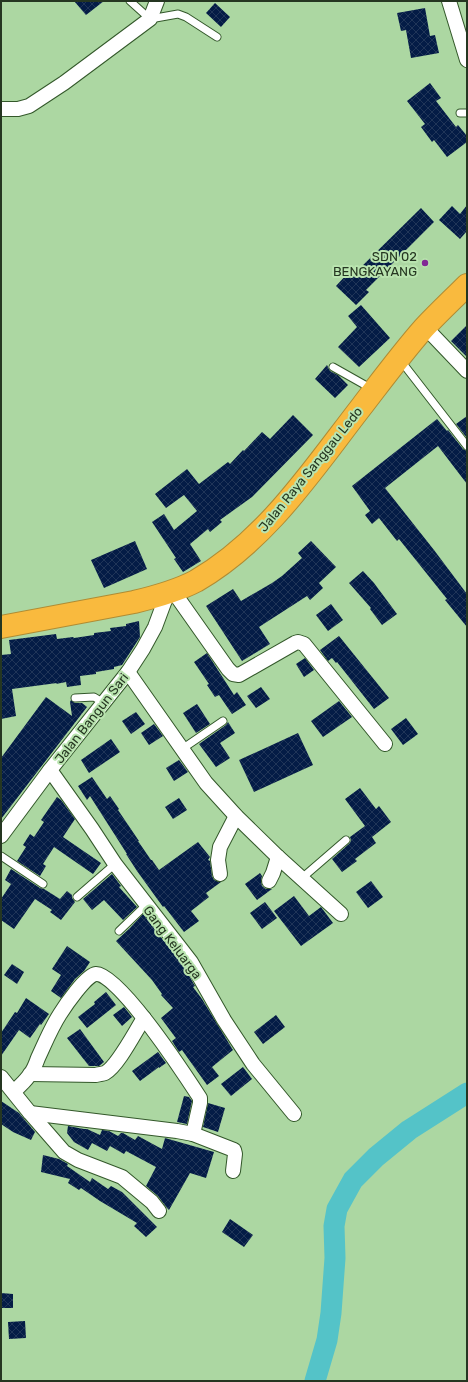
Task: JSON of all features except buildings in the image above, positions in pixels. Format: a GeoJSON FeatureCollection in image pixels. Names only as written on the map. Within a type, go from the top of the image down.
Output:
{"type":"FeatureCollection","features":[{"type":"Feature","properties":{"kind":"highway","name":"Jalan Raya Sanggau Ledo"},"geometry":{"type":"LineString","coordinates":[[1,626],[134,602],[170,592],[196,581],[231,558],[260,532],[324,456],[374,390],[425,327],[467,285]]}},
{"type":"Feature","properties":{"kind":"street"},"geometry":{"type":"LineString","coordinates":[[1,109],[18,109],[37,102],[150,19],[157,1]]}},
{"type":"Feature","properties":{"kind":"street"},"geometry":{"type":"LineString","coordinates":[[449,1],[467,60]]}},
{"type":"Feature","properties":{"kind":"street"},"geometry":{"type":"LineString","coordinates":[[425,327],[467,371]]}},
{"type":"Feature","properties":{"kind":"street"},"geometry":{"type":"LineString","coordinates":[[170,592],[233,674],[239,675],[295,643],[298,642],[304,644],[385,744]]}},
{"type":"Feature","properties":{"kind":"street","name":"Jalan Bangun Sari"},"geometry":{"type":"LineString","coordinates":[[1,836],[50,770],[128,672],[155,628],[170,592]]}},
{"type":"Feature","properties":{"kind":"street"},"geometry":{"type":"LineString","coordinates":[[128,672],[206,783],[236,816],[278,857],[341,914]]}},
{"type":"Feature","properties":{"kind":"street","name":"Gang Keluarga"},"geometry":{"type":"LineString","coordinates":[[50,770],[115,864],[191,962],[224,1020],[253,1064],[294,1114]]}},
{"type":"Feature","properties":{"kind":"street"},"geometry":{"type":"LineString","coordinates":[[220,874],[218,860],[220,846],[236,816]]}},
{"type":"Feature","properties":{"kind":"street"},"geometry":{"type":"LineString","coordinates":[[269,881],[278,857]]}},
{"type":"Feature","properties":{"kind":"street"},"geometry":{"type":"LineString","coordinates":[[14,1092],[31,1074],[53,1026],[75,993],[92,975],[99,974],[119,989],[144,1018],[200,1098],[193,1134]]}},
{"type":"Feature","properties":{"kind":"street"},"geometry":{"type":"LineString","coordinates":[[31,1074],[85,1075],[104,1073],[115,1062],[144,1018]]}},
{"type":"Feature","properties":{"kind":"street"},"geometry":{"type":"LineString","coordinates":[[1,1077],[30,1113],[67,1154],[122,1177],[152,1202],[159,1212]]}},
{"type":"Feature","properties":{"kind":"street"},"geometry":{"type":"LineString","coordinates":[[30,1113],[193,1134],[234,1150],[233,1171]]}},
{"type":"Feature","properties":{"kind":"lane"},"geometry":{"type":"LineString","coordinates":[[130,1],[150,19],[178,14],[186,17],[217,37]]}},
{"type":"Feature","properties":{"kind":"lane"},"geometry":{"type":"LineString","coordinates":[[399,359],[467,446]]}},
{"type":"Feature","properties":{"kind":"lane"},"geometry":{"type":"LineString","coordinates":[[333,367],[374,390]]}},
{"type":"Feature","properties":{"kind":"lane"},"geometry":{"type":"LineString","coordinates":[[75,698],[94,697],[104,703]]}},
{"type":"Feature","properties":{"kind":"lane"},"geometry":{"type":"LineString","coordinates":[[182,749],[223,721]]}},
{"type":"Feature","properties":{"kind":"lane"},"geometry":{"type":"LineString","coordinates":[[302,878],[346,840]]}},
{"type":"Feature","properties":{"kind":"lane"},"geometry":{"type":"LineString","coordinates":[[1,856],[43,884]]}},
{"type":"Feature","properties":{"kind":"lane"},"geometry":{"type":"LineString","coordinates":[[77,897],[115,864]]}},
{"type":"Feature","properties":{"kind":"lane"},"geometry":{"type":"LineString","coordinates":[[119,931],[146,905]]}},
{"type":"Feature","properties":{"kind":"waterway"},"geometry":{"type":"LineString","coordinates":[[315,1381],[327,1340],[331,1313],[335,1258],[334,1226],[337,1209],[353,1180],[376,1157],[409,1130],[467,1093]]}},
{"type":"Feature","properties":{"kind":"place","name":"SDN 02 BENGKAYANG"},"geometry":{"type":"Point","coordinates":[425,263]}}]}
